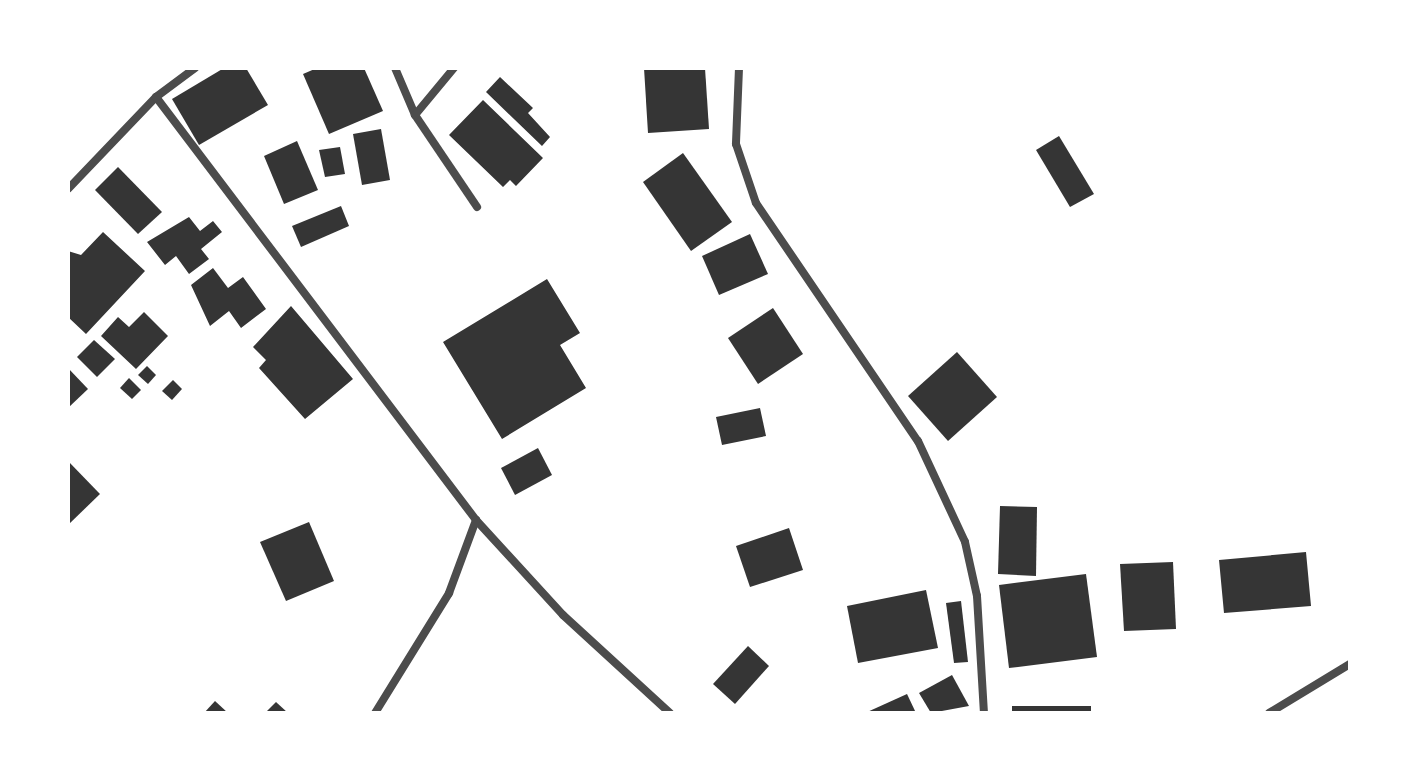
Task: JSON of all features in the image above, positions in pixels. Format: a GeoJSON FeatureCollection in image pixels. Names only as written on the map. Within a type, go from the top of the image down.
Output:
{"type":"FeatureCollection","features":[{"type":"Feature","properties":{"kind":"street"},"geometry":{"type":"LineString","coordinates":[[68,189],[156,97],[195,68]]}},
{"type":"Feature","properties":{"kind":"street"},"geometry":{"type":"LineString","coordinates":[[395,68],[415,115],[477,207]]}},
{"type":"Feature","properties":{"kind":"street"},"geometry":{"type":"LineString","coordinates":[[415,115],[454,68]]}},
{"type":"Feature","properties":{"kind":"street"},"geometry":{"type":"LineString","coordinates":[[739,68],[736,144],[756,203],[918,441],[965,542],[977,596],[984,713]]}},
{"type":"Feature","properties":{"kind":"street"},"geometry":{"type":"LineString","coordinates":[[156,97],[476,520],[563,615],[670,713]]}},
{"type":"Feature","properties":{"kind":"street"},"geometry":{"type":"LineString","coordinates":[[375,713],[449,593],[476,520]]}},
{"type":"Feature","properties":{"kind":"street"},"geometry":{"type":"LineString","coordinates":[[1269,713],[1350,664]]}},
{"type":"Feature","properties":{"kind":"building"},"geometry":{"type":"Polygon","coordinates":[[[224,68],[246,68],[268,105],[199,145],[172,99],[224,68]]]}},
{"type":"Feature","properties":{"kind":"building"},"geometry":{"type":"Polygon","coordinates":[[[317,68],[364,68],[383,111],[329,134],[303,74],[317,68]]]}},
{"type":"Feature","properties":{"kind":"building"},"geometry":{"type":"Polygon","coordinates":[[[644,68],[705,68],[709,129],[648,133],[644,68]]]}},
{"type":"Feature","properties":{"kind":"building"},"geometry":{"type":"Polygon","coordinates":[[[500,77],[533,108],[528,113],[550,137],[542,146],[486,92],[500,77]]]}},
{"type":"Feature","properties":{"kind":"building"},"geometry":{"type":"Polygon","coordinates":[[[483,100],[543,158],[516,186],[510,180],[503,187],[449,135],[483,100]]]}},
{"type":"Feature","properties":{"kind":"building"},"geometry":{"type":"Polygon","coordinates":[[[381,129],[390,180],[362,185],[353,134],[381,129]]]}},
{"type":"Feature","properties":{"kind":"building"},"geometry":{"type":"Polygon","coordinates":[[[1059,136],[1094,194],[1070,207],[1036,150],[1059,136]]]}},
{"type":"Feature","properties":{"kind":"building"},"geometry":{"type":"Polygon","coordinates":[[[297,141],[318,190],[284,204],[264,156],[297,141]]]}},
{"type":"Feature","properties":{"kind":"building"},"geometry":{"type":"Polygon","coordinates":[[[340,147],[345,174],[325,177],[319,150],[340,147]]]}},
{"type":"Feature","properties":{"kind":"building"},"geometry":{"type":"Polygon","coordinates":[[[683,153],[732,222],[691,251],[643,182],[683,153]]]}},
{"type":"Feature","properties":{"kind":"building"},"geometry":{"type":"Polygon","coordinates":[[[118,167],[162,212],[138,234],[95,190],[118,167]]]}},
{"type":"Feature","properties":{"kind":"building"},"geometry":{"type":"Polygon","coordinates":[[[341,206],[349,226],[301,247],[292,226],[341,206]]]}},
{"type":"Feature","properties":{"kind":"building"},"geometry":{"type":"Polygon","coordinates":[[[189,217],[200,231],[213,221],[222,232],[201,249],[209,259],[189,274],[176,256],[165,265],[147,242],[189,217]]]}},
{"type":"Feature","properties":{"kind":"building"},"geometry":{"type":"Polygon","coordinates":[[[103,232],[145,271],[86,334],[68,317],[68,251],[81,255],[103,232]]]}},
{"type":"Feature","properties":{"kind":"building"},"geometry":{"type":"Polygon","coordinates":[[[750,234],[768,274],[719,295],[702,256],[750,234]]]}},
{"type":"Feature","properties":{"kind":"building"},"geometry":{"type":"Polygon","coordinates":[[[213,268],[228,288],[243,277],[266,309],[241,328],[229,311],[210,326],[191,285],[213,268]]]}},
{"type":"Feature","properties":{"kind":"building"},"geometry":{"type":"Polygon","coordinates":[[[547,279],[580,333],[560,345],[586,388],[502,439],[443,342],[547,279]]]}},
{"type":"Feature","properties":{"kind":"building"},"geometry":{"type":"Polygon","coordinates":[[[291,306],[353,379],[305,419],[259,368],[266,360],[253,347],[291,306]]]}},
{"type":"Feature","properties":{"kind":"building"},"geometry":{"type":"Polygon","coordinates":[[[773,308],[803,354],[758,384],[728,338],[773,308]]]}},
{"type":"Feature","properties":{"kind":"building"},"geometry":{"type":"Polygon","coordinates":[[[144,312],[168,336],[136,369],[101,336],[118,317],[129,327],[144,312]]]}},
{"type":"Feature","properties":{"kind":"building"},"geometry":{"type":"Polygon","coordinates":[[[94,340],[115,359],[97,377],[77,357],[94,340]]]}},
{"type":"Feature","properties":{"kind":"building"},"geometry":{"type":"Polygon","coordinates":[[[957,352],[997,397],[948,441],[908,396],[957,352]]]}},
{"type":"Feature","properties":{"kind":"building"},"geometry":{"type":"Polygon","coordinates":[[[147,366],[156,375],[148,384],[138,375],[147,366]]]}},
{"type":"Feature","properties":{"kind":"building"},"geometry":{"type":"Polygon","coordinates":[[[68,368],[88,389],[68,408],[68,368]]]}},
{"type":"Feature","properties":{"kind":"building"},"geometry":{"type":"Polygon","coordinates":[[[129,378],[141,390],[132,399],[120,388],[129,378]]]}},
{"type":"Feature","properties":{"kind":"building"},"geometry":{"type":"Polygon","coordinates":[[[173,380],[182,389],[172,400],[162,391],[173,380]]]}},
{"type":"Feature","properties":{"kind":"building"},"geometry":{"type":"Polygon","coordinates":[[[760,408],[766,436],[722,445],[716,417],[760,408]]]}},
{"type":"Feature","properties":{"kind":"building"},"geometry":{"type":"Polygon","coordinates":[[[538,448],[552,475],[515,495],[501,468],[538,448]]]}},
{"type":"Feature","properties":{"kind":"building"},"geometry":{"type":"Polygon","coordinates":[[[68,461],[100,494],[68,525],[68,461]]]}},
{"type":"Feature","properties":{"kind":"building"},"geometry":{"type":"Polygon","coordinates":[[[1000,506],[1037,507],[1036,576],[998,574],[1000,506]]]}},
{"type":"Feature","properties":{"kind":"building"},"geometry":{"type":"Polygon","coordinates":[[[309,522],[334,581],[286,601],[260,542],[309,522]]]}},
{"type":"Feature","properties":{"kind":"building"},"geometry":{"type":"Polygon","coordinates":[[[789,528],[803,570],[750,587],[736,546],[789,528]]]}},
{"type":"Feature","properties":{"kind":"building"},"geometry":{"type":"Polygon","coordinates":[[[1306,552],[1311,606],[1224,613],[1219,560],[1306,552]]]}},
{"type":"Feature","properties":{"kind":"building"},"geometry":{"type":"Polygon","coordinates":[[[1173,562],[1176,629],[1124,631],[1120,564],[1173,562]]]}},
{"type":"Feature","properties":{"kind":"building"},"geometry":{"type":"Polygon","coordinates":[[[1086,574],[1097,657],[1009,668],[999,585],[1086,574]]]}},
{"type":"Feature","properties":{"kind":"building"},"geometry":{"type":"Polygon","coordinates":[[[926,590],[938,648],[858,663],[847,606],[926,590]]]}},
{"type":"Feature","properties":{"kind":"building"},"geometry":{"type":"Polygon","coordinates":[[[961,601],[968,662],[954,663],[946,603],[961,601]]]}},
{"type":"Feature","properties":{"kind":"building"},"geometry":{"type":"Polygon","coordinates":[[[748,646],[769,666],[735,704],[713,684],[748,646]]]}},
{"type":"Feature","properties":{"kind":"building"},"geometry":{"type":"Polygon","coordinates":[[[952,675],[969,706],[931,713],[919,693],[952,675]]]}},
{"type":"Feature","properties":{"kind":"building"},"geometry":{"type":"Polygon","coordinates":[[[907,694],[916,713],[865,713],[907,694]]]}},
{"type":"Feature","properties":{"kind":"building"},"geometry":{"type":"Polygon","coordinates":[[[215,701],[228,713],[204,713],[215,701]]]}},
{"type":"Feature","properties":{"kind":"building"},"geometry":{"type":"Polygon","coordinates":[[[276,702],[288,713],[265,713],[276,702]]]}},
{"type":"Feature","properties":{"kind":"building"},"geometry":{"type":"Polygon","coordinates":[[[1012,706],[1091,706],[1091,713],[1012,713],[1012,706]]]}}]}
